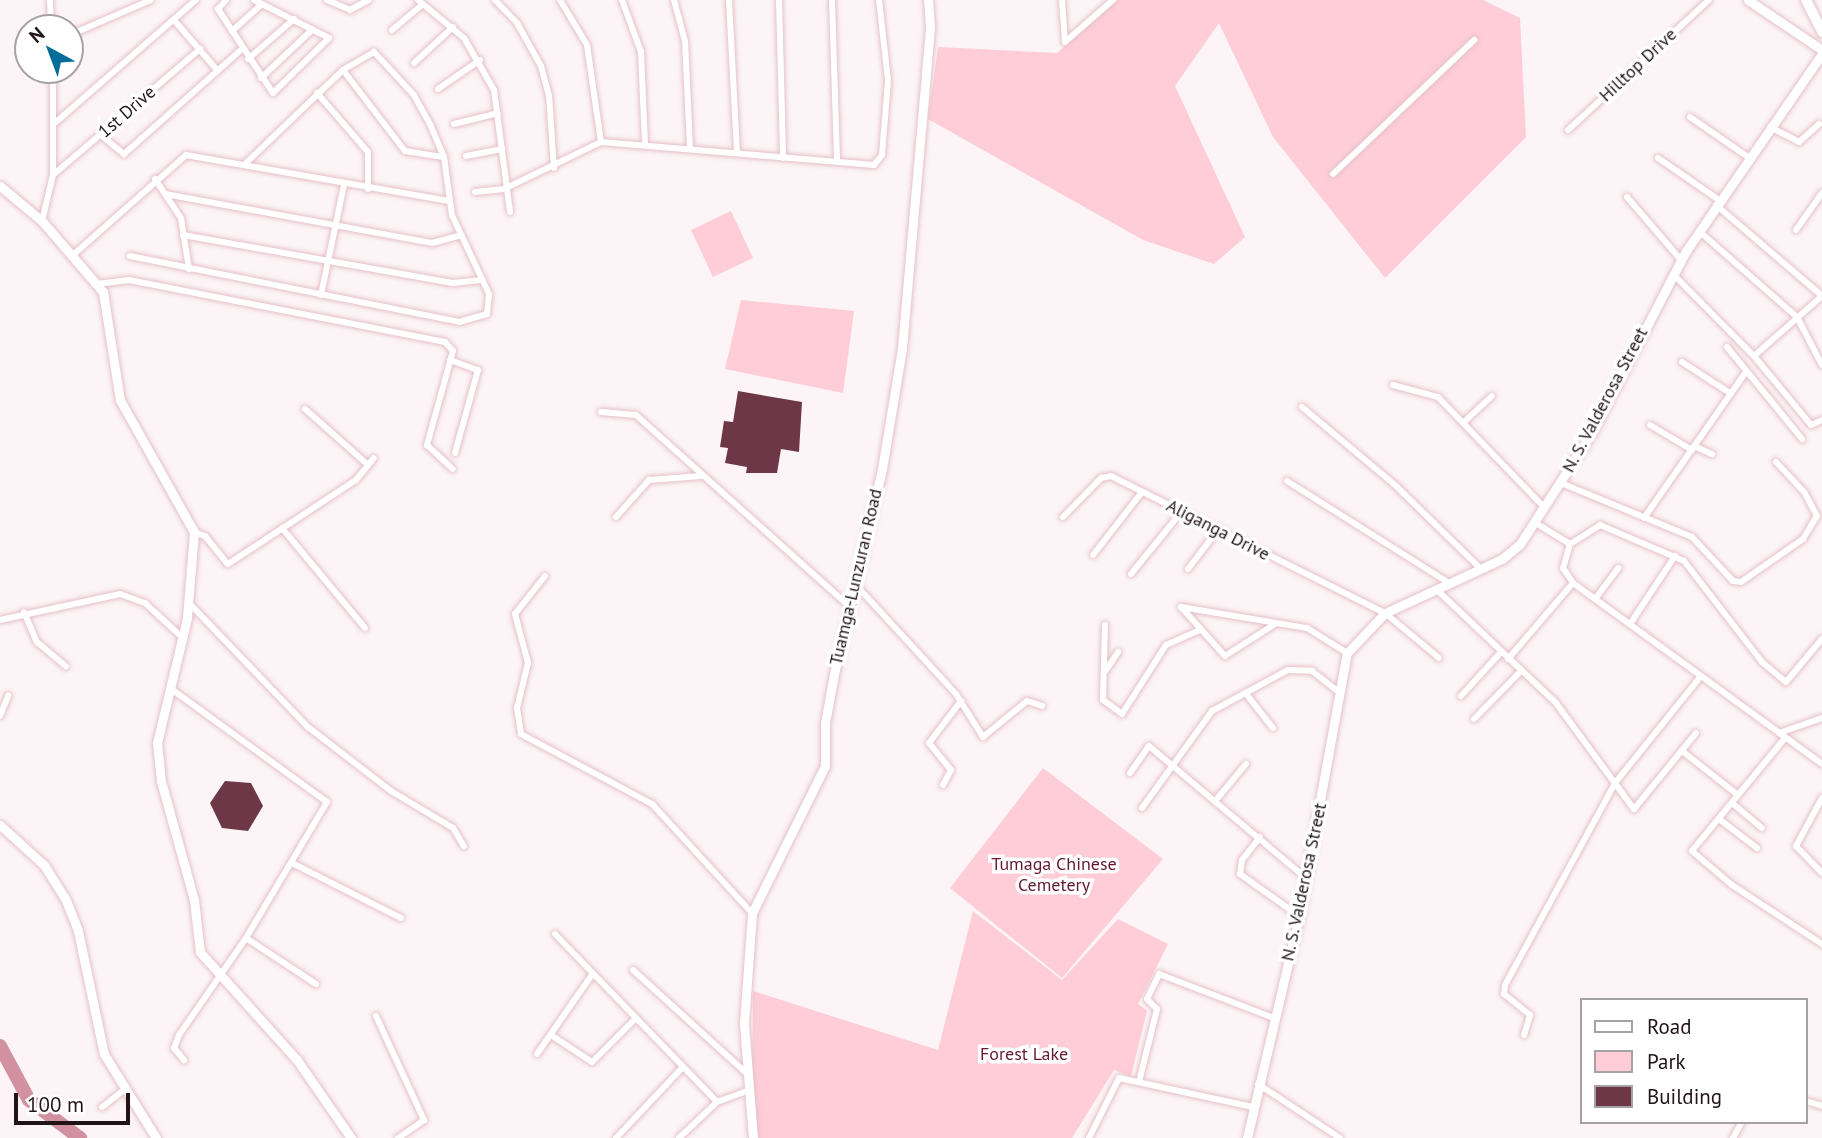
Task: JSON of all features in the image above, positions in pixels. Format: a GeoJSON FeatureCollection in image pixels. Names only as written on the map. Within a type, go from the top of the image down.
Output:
{"type":"FeatureCollection","features":[{"type":"Feature","properties":{"kind":"highway"},"geometry":{"type":"LineString","coordinates":[[1806,0],[1822,32]]}},
{"type":"Feature","properties":{"kind":"highway"},"geometry":{"type":"LineString","coordinates":[[1814,0],[1822,19]]}},
{"type":"Feature","properties":{"kind":"street"},"geometry":{"type":"LineString","coordinates":[[84,30],[150,0]]}},
{"type":"Feature","properties":{"kind":"street"},"geometry":{"type":"LineString","coordinates":[[56,122],[196,0]]}},
{"type":"Feature","properties":{"kind":"street"},"geometry":{"type":"LineString","coordinates":[[226,0],[218,9],[248,59],[274,92],[327,44],[327,36],[254,0]]}},
{"type":"Feature","properties":{"kind":"street"},"geometry":{"type":"LineString","coordinates":[[327,0],[350,10],[369,0]]}},
{"type":"Feature","properties":{"kind":"street"},"geometry":{"type":"LineString","coordinates":[[495,0],[517,23],[541,66],[550,95],[554,168]]}},
{"type":"Feature","properties":{"kind":"street"},"geometry":{"type":"LineString","coordinates":[[560,0],[587,45],[601,142]]}},
{"type":"Feature","properties":{"kind":"street"},"geometry":{"type":"LineString","coordinates":[[622,0],[641,52],[645,144]]}},
{"type":"Feature","properties":{"kind":"street"},"geometry":{"type":"LineString","coordinates":[[674,0],[685,41],[690,148]]}},
{"type":"Feature","properties":{"kind":"street"},"geometry":{"type":"LineString","coordinates":[[729,0],[737,151]]}},
{"type":"Feature","properties":{"kind":"street"},"geometry":{"type":"LineString","coordinates":[[779,0],[783,158]]}},
{"type":"Feature","properties":{"kind":"street"},"geometry":{"type":"LineString","coordinates":[[832,0],[837,162]]}},
{"type":"Feature","properties":{"kind":"street"},"geometry":{"type":"LineString","coordinates":[[475,192],[504,189],[554,168],[601,142],[737,151],[783,158],[874,165],[882,155],[888,80],[879,0]]}},
{"type":"Feature","properties":{"kind":"street","name":"Tuamga-Lunzuran Road"},"geometry":{"type":"LineString","coordinates":[[752,1138],[746,1073],[752,913],[822,776],[825,723],[902,348],[930,27],[928,0]]}},
{"type":"Feature","properties":{"kind":"street"},"geometry":{"type":"LineString","coordinates":[[1062,0],[1063,42],[1114,0]]}},
{"type":"Feature","properties":{"kind":"street","name":"Hilltop Drive"},"geometry":{"type":"LineString","coordinates":[[1568,130],[1709,0]]}},
{"type":"Feature","properties":{"kind":"street"},"geometry":{"type":"LineString","coordinates":[[1748,0],[1822,52]]}},
{"type":"Feature","properties":{"kind":"street"},"geometry":{"type":"LineString","coordinates":[[392,30],[426,2],[453,27],[480,60],[498,113],[504,189],[510,212]]}},
{"type":"Feature","properties":{"kind":"street"},"geometry":{"type":"LineString","coordinates":[[232,31],[262,4]]}},
{"type":"Feature","properties":{"kind":"street"},"geometry":{"type":"LineString","coordinates":[[248,59],[294,19]]}},
{"type":"Feature","properties":{"kind":"street"},"geometry":{"type":"LineString","coordinates":[[174,20],[218,71]]}},
{"type":"Feature","properties":{"kind":"street"},"geometry":{"type":"LineString","coordinates":[[414,63],[453,27]]}},
{"type":"Feature","properties":{"kind":"street"},"geometry":{"type":"LineString","coordinates":[[261,78],[313,29]]}},
{"type":"Feature","properties":{"kind":"street"},"geometry":{"type":"LineString","coordinates":[[1333,174],[1474,40]]}},
{"type":"Feature","properties":{"kind":"street","name":"1st Drive"},"geometry":{"type":"LineString","coordinates":[[53,175],[200,49]]}},
{"type":"Feature","properties":{"kind":"street"},"geometry":{"type":"LineString","coordinates":[[101,135],[124,154],[242,49]]}},
{"type":"Feature","properties":{"kind":"street"},"geometry":{"type":"LineString","coordinates":[[130,256],[321,295],[474,322],[490,307],[482,280],[449,201],[444,157],[423,108],[378,55],[367,51],[343,70],[246,164]]}},
{"type":"Feature","properties":{"kind":"street","name":"N. S. Valderosa Street"},"geometry":{"type":"LineString","coordinates":[[1248,1137],[1258,1084],[1299,916],[1336,690],[1347,653],[1385,613],[1481,569],[1520,544],[1560,483],[1681,260],[1769,126],[1822,52]]}},
{"type":"Feature","properties":{"kind":"street"},"geometry":{"type":"LineString","coordinates":[[438,89],[480,60]]}},
{"type":"Feature","properties":{"kind":"street"},"geometry":{"type":"LineString","coordinates":[[343,70],[405,151],[444,157]]}},
{"type":"Feature","properties":{"kind":"street"},"geometry":{"type":"LineString","coordinates":[[42,221],[53,175],[56,122],[54,84]]}},
{"type":"Feature","properties":{"kind":"street"},"geometry":{"type":"LineString","coordinates":[[317,93],[368,152],[368,189]]}},
{"type":"Feature","properties":{"kind":"street"},"geometry":{"type":"LineString","coordinates":[[454,124],[498,113]]}},
{"type":"Feature","properties":{"kind":"street"},"geometry":{"type":"LineString","coordinates":[[1690,117],[1748,157]]}},
{"type":"Feature","properties":{"kind":"street"},"geometry":{"type":"LineString","coordinates":[[1769,126],[1799,142],[1819,124]]}},
{"type":"Feature","properties":{"kind":"street"},"geometry":{"type":"LineString","coordinates":[[466,156],[502,149]]}},
{"type":"Feature","properties":{"kind":"street"},"geometry":{"type":"LineString","coordinates":[[72,255],[155,179],[186,155],[246,164],[344,185],[449,201]]}},
{"type":"Feature","properties":{"kind":"street"},"geometry":{"type":"LineString","coordinates":[[1658,158],[1717,203],[1822,296],[1754,356]]}},
{"type":"Feature","properties":{"kind":"street"},"geometry":{"type":"LineString","coordinates":[[155,179],[181,218],[189,269]]}},
{"type":"Feature","properties":{"kind":"street"},"geometry":{"type":"LineString","coordinates":[[321,295],[344,185]]}},
{"type":"Feature","properties":{"kind":"street"},"geometry":{"type":"LineString","coordinates":[[0,186],[42,221],[97,284],[107,301],[120,400],[194,532],[189,603],[183,638],[158,727],[161,781],[194,900],[200,951],[219,978],[281,1042],[351,1138]]}},
{"type":"Feature","properties":{"kind":"street"},"geometry":{"type":"LineString","coordinates":[[1797,230],[1822,193]]}},
{"type":"Feature","properties":{"kind":"street"},"geometry":{"type":"LineString","coordinates":[[166,194],[336,228],[432,243],[461,235]]}},
{"type":"Feature","properties":{"kind":"street"},"geometry":{"type":"LineString","coordinates":[[1627,197],[1681,260]]}},
{"type":"Feature","properties":{"kind":"street"},"geometry":{"type":"LineString","coordinates":[[1699,231],[1797,317],[1822,366]]}},
{"type":"Feature","properties":{"kind":"street"},"geometry":{"type":"LineString","coordinates":[[183,235],[453,283],[482,280]]}},
{"type":"Feature","properties":{"kind":"street"},"geometry":{"type":"LineString","coordinates":[[1673,274],[1754,356],[1811,425],[1822,420]]}},
{"type":"Feature","properties":{"kind":"street"},"geometry":{"type":"LineString","coordinates":[[97,284],[129,280],[358,322],[445,342],[453,351],[427,445],[453,469]]}},
{"type":"Feature","properties":{"kind":"street"},"geometry":{"type":"LineString","coordinates":[[1727,347],[1802,439]]}},
{"type":"Feature","properties":{"kind":"street"},"geometry":{"type":"LineString","coordinates":[[450,360],[478,370],[455,453]]}},
{"type":"Feature","properties":{"kind":"street"},"geometry":{"type":"LineString","coordinates":[[1682,362],[1730,393]]}},
{"type":"Feature","properties":{"kind":"street"},"geometry":{"type":"LineString","coordinates":[[1644,518],[1746,372]]}},
{"type":"Feature","properties":{"kind":"street"},"geometry":{"type":"LineString","coordinates":[[1393,385],[1438,397],[1544,508]]}},
{"type":"Feature","properties":{"kind":"street"},"geometry":{"type":"LineString","coordinates":[[1464,422],[1492,396]]}},
{"type":"Feature","properties":{"kind":"street"},"geometry":{"type":"LineString","coordinates":[[1302,407],[1396,486],[1481,569]]}},
{"type":"Feature","properties":{"kind":"street"},"geometry":{"type":"LineString","coordinates":[[306,409],[368,465]]}},
{"type":"Feature","properties":{"kind":"street"},"geometry":{"type":"LineString","coordinates":[[601,412],[636,415],[850,607]]}},
{"type":"Feature","properties":{"kind":"street"},"geometry":{"type":"LineString","coordinates":[[1650,425],[1693,448],[1712,454]]}},
{"type":"Feature","properties":{"kind":"street"},"geometry":{"type":"LineString","coordinates":[[194,532],[205,536],[226,564],[356,480],[373,458]]}},
{"type":"Feature","properties":{"kind":"street"},"geometry":{"type":"LineString","coordinates":[[1560,483],[1697,540],[1723,572],[1741,582],[1803,539],[1817,516],[1804,492],[1776,462]]}},
{"type":"Feature","properties":{"kind":"street"},"geometry":{"type":"LineString","coordinates":[[616,517],[649,480],[702,476]]}},
{"type":"Feature","properties":{"kind":"street","name":"Aliganga Drive"},"geometry":{"type":"LineString","coordinates":[[1063,517],[1103,476],[1182,511],[1217,531],[1385,613],[1438,658]]}},
{"type":"Feature","properties":{"kind":"street"},"geometry":{"type":"LineString","coordinates":[[1287,481],[1449,583]]}},
{"type":"Feature","properties":{"kind":"street"},"geometry":{"type":"LineString","coordinates":[[1093,555],[1142,492]]}},
{"type":"Feature","properties":{"kind":"street"},"geometry":{"type":"LineString","coordinates":[[1131,574],[1182,511]]}},
{"type":"Feature","properties":{"kind":"street"},"geometry":{"type":"LineString","coordinates":[[1534,522],[1570,544]]}},
{"type":"Feature","properties":{"kind":"street"},"geometry":{"type":"LineString","coordinates":[[1822,639],[1793,677],[1779,679],[1691,567],[1675,556],[1600,525],[1570,544],[1563,568],[1573,583],[1822,764]]}},
{"type":"Feature","properties":{"kind":"street"},"geometry":{"type":"LineString","coordinates":[[282,528],[365,628]]}},
{"type":"Feature","properties":{"kind":"street"},"geometry":{"type":"LineString","coordinates":[[1188,569],[1217,531]]}},
{"type":"Feature","properties":{"kind":"street"},"geometry":{"type":"LineString","coordinates":[[1630,624],[1675,556]]}},
{"type":"Feature","properties":{"kind":"street"},"geometry":{"type":"LineString","coordinates":[[1595,599],[1618,568]]}},
{"type":"Feature","properties":{"kind":"street"},"geometry":{"type":"LineString","coordinates":[[545,576],[515,614],[528,666],[517,708],[521,734],[652,804],[752,913]]}},
{"type":"Feature","properties":{"kind":"street"},"geometry":{"type":"LineString","coordinates":[[1508,659],[1573,583]]}},
{"type":"Feature","properties":{"kind":"street"},"geometry":{"type":"LineString","coordinates":[[855,584],[961,701],[987,738],[1027,701],[1042,706]]}},
{"type":"Feature","properties":{"kind":"street"},"geometry":{"type":"LineString","coordinates":[[1436,589],[1584,735],[1615,783],[1636,809],[1696,733]]}},
{"type":"Feature","properties":{"kind":"street"},"geometry":{"type":"LineString","coordinates":[[0,620],[24,612],[120,594],[145,603],[183,638]]}},
{"type":"Feature","properties":{"kind":"street"},"geometry":{"type":"LineString","coordinates":[[189,603],[308,727],[391,791],[453,828],[464,846]]}},
{"type":"Feature","properties":{"kind":"street"},"geometry":{"type":"LineString","coordinates":[[1275,624],[1225,656],[1200,630],[1182,605],[1307,628],[1347,653]]}},
{"type":"Feature","properties":{"kind":"street"},"geometry":{"type":"LineString","coordinates":[[24,612],[37,642],[66,666]]}},
{"type":"Feature","properties":{"kind":"street"},"geometry":{"type":"LineString","coordinates":[[1105,625],[1103,701],[1122,714],[1166,645],[1200,630]]}},
{"type":"Feature","properties":{"kind":"street"},"geometry":{"type":"LineString","coordinates":[[1105,672],[1118,652]]}},
{"type":"Feature","properties":{"kind":"street"},"geometry":{"type":"LineString","coordinates":[[1461,696],[1500,652]]}},
{"type":"Feature","properties":{"kind":"street"},"geometry":{"type":"LineString","coordinates":[[1142,808],[1205,716],[1295,669],[1312,671],[1336,690]]}},
{"type":"Feature","properties":{"kind":"street"},"geometry":{"type":"LineString","coordinates":[[1474,719],[1521,671]]}},
{"type":"Feature","properties":{"kind":"street"},"geometry":{"type":"LineString","coordinates":[[1524,1035],[1530,1015],[1504,993],[1505,985],[1615,783],[1701,676]]}},
{"type":"Feature","properties":{"kind":"street"},"geometry":{"type":"LineString","coordinates":[[170,688],[327,802],[246,938],[174,1044],[184,1060]]}},
{"type":"Feature","properties":{"kind":"street"},"geometry":{"type":"LineString","coordinates":[[1247,695],[1273,728]]}},
{"type":"Feature","properties":{"kind":"street"},"geometry":{"type":"LineString","coordinates":[[0,716],[8,696]]}},
{"type":"Feature","properties":{"kind":"street"},"geometry":{"type":"LineString","coordinates":[[943,785],[951,770],[929,743],[961,701]]}},
{"type":"Feature","properties":{"kind":"street"},"geometry":{"type":"LineString","coordinates":[[1822,718],[1782,735],[1738,796],[1692,851],[1743,893],[1822,944]]}},
{"type":"Feature","properties":{"kind":"street"},"geometry":{"type":"LineString","coordinates":[[1130,773],[1149,746],[1306,878]]}},
{"type":"Feature","properties":{"kind":"street"},"geometry":{"type":"LineString","coordinates":[[1682,751],[1738,796]]}},
{"type":"Feature","properties":{"kind":"street"},"geometry":{"type":"LineString","coordinates":[[1216,800],[1246,764]]}},
{"type":"Feature","properties":{"kind":"street"},"geometry":{"type":"LineString","coordinates":[[1822,798],[1819,810],[1796,846],[1822,873]]}},
{"type":"Feature","properties":{"kind":"street"},"geometry":{"type":"LineString","coordinates":[[1732,803],[1762,828]]}},
{"type":"Feature","properties":{"kind":"street"},"geometry":{"type":"LineString","coordinates":[[1719,819],[1757,848]]}},
{"type":"Feature","properties":{"kind":"street"},"geometry":{"type":"LineString","coordinates":[[0,825],[44,865],[65,898],[78,932],[100,1042],[156,1138]]}},
{"type":"Feature","properties":{"kind":"street"},"geometry":{"type":"LineString","coordinates":[[1260,837],[1242,860],[1240,874],[1299,916]]}},
{"type":"Feature","properties":{"kind":"street"},"geometry":{"type":"LineString","coordinates":[[292,863],[401,918]]}},
{"type":"Feature","properties":{"kind":"street"},"geometry":{"type":"LineString","coordinates":[[555,934],[717,1102]]}},
{"type":"Feature","properties":{"kind":"street"},"geometry":{"type":"LineString","coordinates":[[246,938],[316,984]]}},
{"type":"Feature","properties":{"kind":"street"},"geometry":{"type":"LineString","coordinates":[[633,970],[746,1073]]}},
{"type":"Feature","properties":{"kind":"street"},"geometry":{"type":"LineString","coordinates":[[537,1054],[593,973]]}},
{"type":"Feature","properties":{"kind":"street"},"geometry":{"type":"LineString","coordinates":[[1139,1082],[1157,1009],[1147,999],[1159,974],[1276,1019]]}},
{"type":"Feature","properties":{"kind":"street"},"geometry":{"type":"LineString","coordinates":[[376,1016],[424,1120],[398,1138]]}},
{"type":"Feature","properties":{"kind":"street"},"geometry":{"type":"LineString","coordinates":[[551,1035],[592,1062],[635,1019]]}},
{"type":"Feature","properties":{"kind":"street"},"geometry":{"type":"LineString","coordinates":[[616,1138],[682,1068]]}},
{"type":"Feature","properties":{"kind":"street"},"geometry":{"type":"LineString","coordinates":[[1089,1138],[1117,1079],[1253,1107]]}},
{"type":"Feature","properties":{"kind":"street"},"geometry":{"type":"LineString","coordinates":[[1258,1084],[1340,1138]]}},
{"type":"Feature","properties":{"kind":"street"},"geometry":{"type":"LineString","coordinates":[[102,1107],[125,1089]]}},
{"type":"Feature","properties":{"kind":"street"},"geometry":{"type":"LineString","coordinates":[[679,1138],[717,1102],[747,1091]]}},
{"type":"Feature","properties":{"kind":"green space"},"geometry":{"type":"Polygon","coordinates":[[[1118,0],[1483,0],[1520,18],[1526,137],[1385,278],[1273,137],[1219,23],[1175,86],[1245,237],[1214,264],[1143,240],[928,119],[938,47],[1057,53],[1118,0]]]}},
{"type":"Feature","properties":{"kind":"green space"},"geometry":{"type":"Polygon","coordinates":[[[731,211],[753,258],[713,277],[691,230],[731,211]]]}},
{"type":"Feature","properties":{"kind":"green space"},"geometry":{"type":"Polygon","coordinates":[[[741,300],[854,311],[843,393],[725,369],[741,300]]]}},
{"type":"Feature","properties":{"kind":"green space","name":"Tumaga Chinese Cemetery"},"geometry":{"type":"Polygon","coordinates":[[[1043,768],[1163,859],[1062,978],[950,888],[1043,768]]]}},
{"type":"Feature","properties":{"kind":"green space","name":"Forest Lake"},"geometry":{"type":"Polygon","coordinates":[[[973,911],[1062,980],[1118,919],[1168,944],[1138,1004],[1147,1011],[1131,1076],[1114,1070],[1072,1138],[758,1138],[752,1098],[753,991],[938,1050],[973,911]]]}},
{"type":"Feature","properties":{"kind":"building"},"geometry":{"type":"Polygon","coordinates":[[[738,391],[802,402],[799,452],[781,449],[777,473],[746,473],[747,467],[725,463],[728,448],[720,447],[724,421],[733,422],[738,391]]]}},
{"type":"Feature","properties":{"kind":"building"},"geometry":{"type":"Polygon","coordinates":[[[225,781],[251,783],[263,806],[248,831],[222,828],[210,803],[225,781]]]}},
{"type":"Feature","properties":{"kind":"waterway"},"geometry":{"type":"LineString","coordinates":[[0,1046],[29,1100],[80,1138]]}}]}
